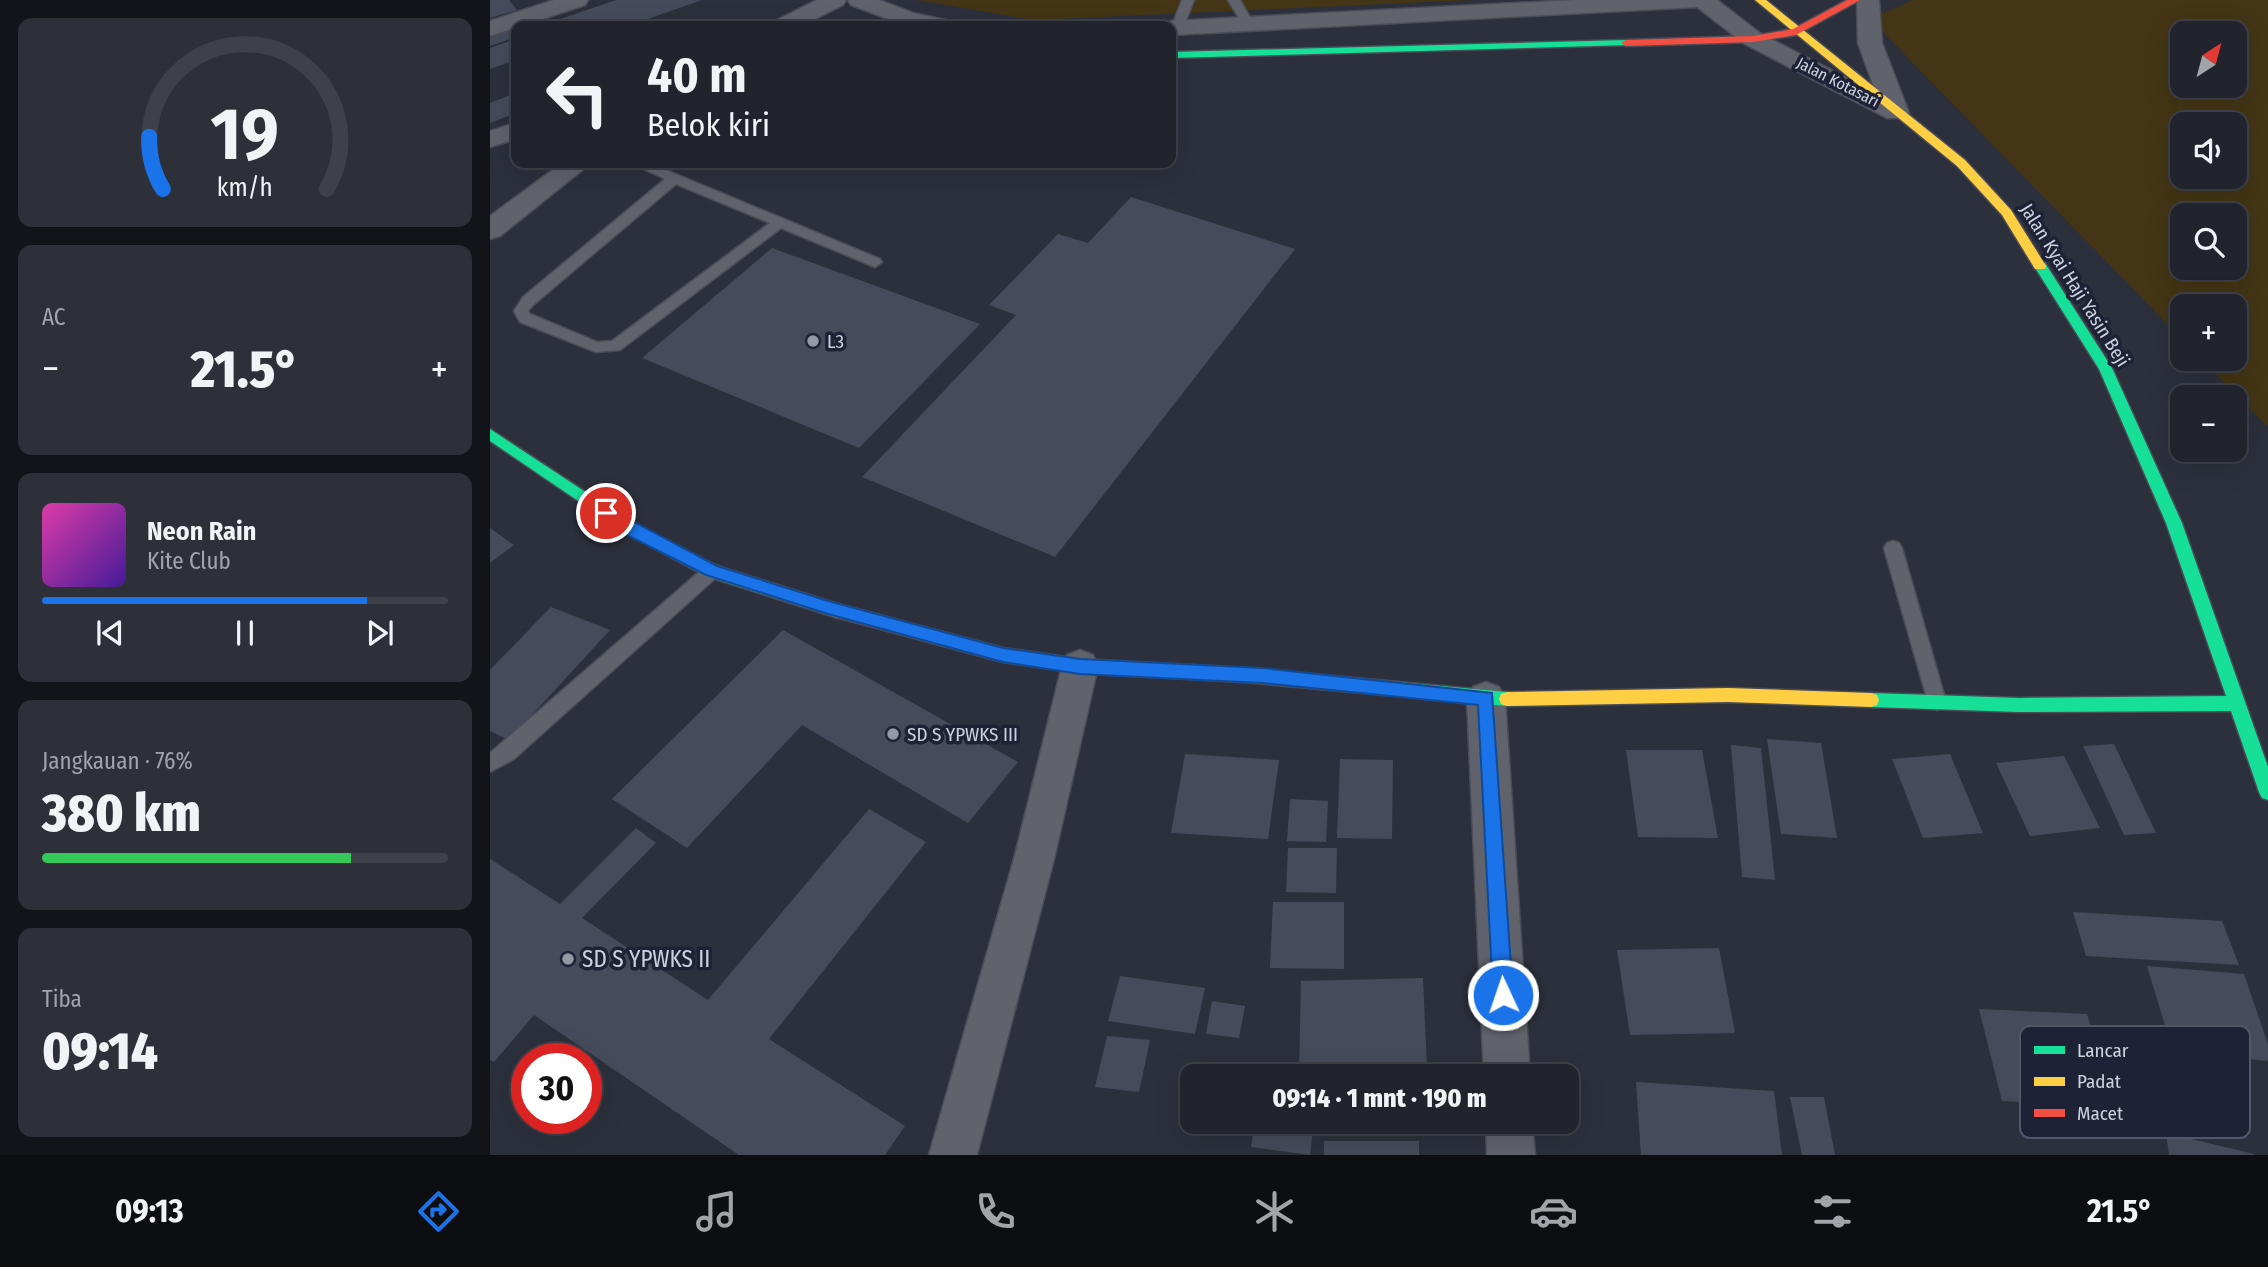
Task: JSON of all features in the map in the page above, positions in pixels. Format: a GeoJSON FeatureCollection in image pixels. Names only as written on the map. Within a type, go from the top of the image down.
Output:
{"type":"FeatureCollection","features":[{"type":"Feature","properties":{"kind":"street"},"geometry":{"type":"LineString","coordinates":[[514,21],[576,0]]}},
{"type":"Feature","properties":{"kind":"street"},"geometry":{"type":"LineString","coordinates":[[793,21],[835,0]]}},
{"type":"Feature","properties":{"kind":"street"},"geometry":{"type":"LineString","coordinates":[[859,0],[917,21]]}},
{"type":"Feature","properties":{"kind":"street"},"geometry":{"type":"LineString","coordinates":[[1176,28],[1637,6],[1704,0]]}},
{"type":"Feature","properties":{"kind":"street","name":"Jalan Kotasari"},"geometry":{"type":"LineString","coordinates":[[1704,0],[1753,39],[1896,113]]}},
{"type":"Feature","properties":{"kind":"street","name":"Jalan Kotasari"},"geometry":{"type":"LineString","coordinates":[[1760,0],[1896,113]]}},
{"type":"Feature","properties":{"kind":"street"},"geometry":{"type":"LineString","coordinates":[[1176,55],[1753,39],[1797,32],[1856,0]]}},
{"type":"Feature","properties":{"kind":"street"},"geometry":{"type":"LineString","coordinates":[[1868,0],[1870,43],[1896,113]]}},
{"type":"Feature","properties":{"kind":"street"},"geometry":{"type":"LineString","coordinates":[[1637,6],[1653,40]]}},
{"type":"Feature","properties":{"kind":"street"},"geometry":{"type":"LineString","coordinates":[[490,29],[511,22]]}},
{"type":"Feature","properties":{"kind":"street","name":"Jalan Kyai Haji Yasin Beji"},"geometry":{"type":"LineString","coordinates":[[1896,113],[1961,163],[2007,213],[2105,368],[2174,523],[2268,792]]}},
{"type":"Feature","properties":{"kind":"street"},"geometry":{"type":"LineString","coordinates":[[490,139],[511,133]]}},
{"type":"Feature","properties":{"kind":"street"},"geometry":{"type":"LineString","coordinates":[[490,230],[571,168]]}},
{"type":"Feature","properties":{"kind":"street"},"geometry":{"type":"LineString","coordinates":[[490,435],[629,528],[712,570],[828,608],[989,651],[1080,666],[1262,676],[1486,699],[1728,695],[2020,705],[2236,703]]}},
{"type":"Feature","properties":{"kind":"street"},"geometry":{"type":"LineString","coordinates":[[953,1155],[1034,859],[1080,666]]}},
{"type":"Feature","properties":{"kind":"street"},"geometry":{"type":"LineString","coordinates":[[1486,699],[1506,1064]]}},
{"type":"Feature","properties":{"kind":"street"},"geometry":{"type":"LineString","coordinates":[[1510,1134],[1511,1155]]}},
{"type":"Feature","properties":{"kind":"lane"},"geometry":{"type":"LineString","coordinates":[[1176,24],[1188,0]]}},
{"type":"Feature","properties":{"kind":"lane"},"geometry":{"type":"LineString","coordinates":[[1234,0],[1249,26]]}},
{"type":"Feature","properties":{"kind":"lane"},"geometry":{"type":"LineString","coordinates":[[649,168],[875,262]]}},
{"type":"Feature","properties":{"kind":"lane"},"geometry":{"type":"LineString","coordinates":[[674,179],[528,301],[521,311],[525,318],[596,347],[615,346],[780,222]]}},
{"type":"Feature","properties":{"kind":"lane"},"geometry":{"type":"LineString","coordinates":[[1893,548],[1937,702]]}},
{"type":"Feature","properties":{"kind":"lane"},"geometry":{"type":"LineString","coordinates":[[490,763],[507,754],[712,570]]}},
{"type":"Feature","properties":{"kind":"shaded area"},"geometry":{"type":"Polygon","coordinates":[[[917,0],[1473,0],[1033,20],[917,0]]]}},
{"type":"Feature","properties":{"kind":"shaded area"},"geometry":{"type":"Polygon","coordinates":[[[1913,0],[2268,0],[2268,427],[2247,406],[2247,385],[2227,385],[2213,371],[2247,371],[2247,294],[2170,294],[2170,327],[1870,19],[1913,0]]]}},
{"type":"Feature","properties":{"kind":"building"},"geometry":{"type":"Polygon","coordinates":[[[490,0],[509,0],[517,10],[490,18],[490,0]]]}},
{"type":"Feature","properties":{"kind":"building"},"geometry":{"type":"Polygon","coordinates":[[[616,0],[702,0],[642,21],[555,21],[616,0]]]}},
{"type":"Feature","properties":{"kind":"building"},"geometry":{"type":"Polygon","coordinates":[[[511,25],[511,39],[490,46],[490,32],[511,25]]]}},
{"type":"Feature","properties":{"kind":"building"},"geometry":{"type":"Polygon","coordinates":[[[511,41],[511,62],[490,69],[490,48],[511,41]]]}},
{"type":"Feature","properties":{"kind":"building"},"geometry":{"type":"Polygon","coordinates":[[[511,95],[511,115],[490,123],[490,103],[511,95]]]}},
{"type":"Feature","properties":{"kind":"building"},"geometry":{"type":"Polygon","coordinates":[[[1131,197],[1295,249],[1055,557],[862,477],[1016,315],[989,305],[1058,234],[1088,243],[1131,197]]]}},
{"type":"Feature","properties":{"kind":"building","name":"L3"},"geometry":{"type":"Polygon","coordinates":[[[772,248],[980,324],[859,448],[642,358],[772,248]]]}},
{"type":"Feature","properties":{"kind":"building"},"geometry":{"type":"Polygon","coordinates":[[[490,528],[514,545],[490,563],[490,528]]]}},
{"type":"Feature","properties":{"kind":"building"},"geometry":{"type":"Polygon","coordinates":[[[551,607],[610,630],[509,740],[490,731],[490,670],[551,607]]]}},
{"type":"Feature","properties":{"kind":"building","name":"SD S YPWKS III"},"geometry":{"type":"Polygon","coordinates":[[[783,630],[1018,762],[968,823],[802,725],[687,848],[612,799],[783,630]]]}},
{"type":"Feature","properties":{"kind":"building"},"geometry":{"type":"Polygon","coordinates":[[[1767,739],[1821,743],[1837,838],[1781,834],[1767,739]]]}},
{"type":"Feature","properties":{"kind":"building"},"geometry":{"type":"Polygon","coordinates":[[[2114,744],[2156,833],[2124,835],[2083,746],[2114,744]]]}},
{"type":"Feature","properties":{"kind":"building"},"geometry":{"type":"Polygon","coordinates":[[[1731,745],[1761,748],[1775,880],[1742,877],[1731,745]]]}},
{"type":"Feature","properties":{"kind":"building"},"geometry":{"type":"Polygon","coordinates":[[[1626,750],[1702,750],[1718,838],[1638,837],[1626,750]]]}},
{"type":"Feature","properties":{"kind":"building"},"geometry":{"type":"Polygon","coordinates":[[[1185,754],[1279,760],[1268,839],[1171,833],[1185,754]]]}},
{"type":"Feature","properties":{"kind":"building"},"geometry":{"type":"Polygon","coordinates":[[[1950,754],[1983,833],[1923,838],[1892,759],[1950,754]]]}},
{"type":"Feature","properties":{"kind":"building"},"geometry":{"type":"Polygon","coordinates":[[[2064,756],[2100,828],[2030,836],[1996,763],[2064,756]]]}},
{"type":"Feature","properties":{"kind":"building"},"geometry":{"type":"Polygon","coordinates":[[[1340,759],[1393,760],[1392,839],[1337,838],[1340,759]]]}},
{"type":"Feature","properties":{"kind":"building"},"geometry":{"type":"Polygon","coordinates":[[[1290,799],[1328,801],[1326,842],[1287,841],[1290,799]]]}},
{"type":"Feature","properties":{"kind":"building","name":"SD S YPWKS II"},"geometry":{"type":"Polygon","coordinates":[[[869,809],[926,842],[769,1039],[905,1126],[885,1155],[739,1155],[602,1061],[602,1043],[575,1043],[534,1015],[494,1062],[490,1060],[490,859],[560,904],[636,828],[656,843],[582,918],[708,1000],[869,809]]]}},
{"type":"Feature","properties":{"kind":"building"},"geometry":{"type":"Polygon","coordinates":[[[1288,848],[1337,848],[1336,893],[1286,892],[1288,848]]]}},
{"type":"Feature","properties":{"kind":"building"},"geometry":{"type":"Polygon","coordinates":[[[1273,902],[1344,902],[1344,969],[1270,968],[1273,902]]]}},
{"type":"Feature","properties":{"kind":"building"},"geometry":{"type":"Polygon","coordinates":[[[2073,912],[2222,921],[2239,965],[2086,956],[2073,912]]]}},
{"type":"Feature","properties":{"kind":"building"},"geometry":{"type":"Polygon","coordinates":[[[1719,948],[1735,1033],[1630,1035],[1617,950],[1719,948]]]}},
{"type":"Feature","properties":{"kind":"building"},"geometry":{"type":"Polygon","coordinates":[[[2147,966],[2244,974],[2268,1044],[2268,1061],[2250,1059],[2250,1026],[2165,1026],[2147,966]]]}},
{"type":"Feature","properties":{"kind":"building"},"geometry":{"type":"Polygon","coordinates":[[[1120,976],[1205,988],[1195,1034],[1108,1021],[1120,976]]]}},
{"type":"Feature","properties":{"kind":"building"},"geometry":{"type":"Polygon","coordinates":[[[1423,978],[1427,1064],[1299,1064],[1301,981],[1423,978]]]}},
{"type":"Feature","properties":{"kind":"building"},"geometry":{"type":"Polygon","coordinates":[[[1212,1001],[1245,1006],[1239,1038],[1206,1034],[1212,1001]]]}},
{"type":"Feature","properties":{"kind":"building"},"geometry":{"type":"Polygon","coordinates":[[[1979,1009],[2087,1014],[2091,1026],[2020,1026],[2020,1102],[2002,1101],[1979,1009]]]}},
{"type":"Feature","properties":{"kind":"building"},"geometry":{"type":"Polygon","coordinates":[[[1107,1036],[1150,1040],[1139,1092],[1095,1087],[1107,1036]]]}},
{"type":"Feature","properties":{"kind":"building"},"geometry":{"type":"Polygon","coordinates":[[[1636,1082],[1774,1091],[1782,1155],[1641,1155],[1636,1082]]]}},
{"type":"Feature","properties":{"kind":"building"},"geometry":{"type":"Polygon","coordinates":[[[1790,1097],[1824,1097],[1835,1155],[1802,1155],[1790,1097]]]}},
{"type":"Feature","properties":{"kind":"building"},"geometry":{"type":"Polygon","coordinates":[[[1253,1134],[1313,1134],[1310,1155],[1251,1147],[1253,1134]]]}},
{"type":"Feature","properties":{"kind":"building"},"geometry":{"type":"Polygon","coordinates":[[[2167,1138],[2187,1138],[2254,1154],[2254,1155],[2169,1155],[2167,1138]]]}},
{"type":"Feature","properties":{"kind":"building"},"geometry":{"type":"Polygon","coordinates":[[[1324,1141],[1419,1141],[1419,1155],[1324,1155],[1324,1141]]]}},
{"type":"Feature","properties":{"kind":"traffic: fast"},"geometry":{"type":"LineString","coordinates":[[1176,55],[1626,43]]}},
{"type":"Feature","properties":{"kind":"traffic: fast"},"geometry":{"type":"LineString","coordinates":[[2040,266],[2105,368],[2174,523],[2268,792]]}},
{"type":"Feature","properties":{"kind":"traffic: fast"},"geometry":{"type":"LineString","coordinates":[[490,434],[629,528],[712,571],[838,611]]}},
{"type":"Feature","properties":{"kind":"traffic: fast"},"geometry":{"type":"LineString","coordinates":[[1244,675],[1507,699]]}},
{"type":"Feature","properties":{"kind":"traffic: fast"},"geometry":{"type":"LineString","coordinates":[[1871,700],[2019,705],[2236,703]]}},
{"type":"Feature","properties":{"kind":"traffic: slow"},"geometry":{"type":"LineString","coordinates":[[1760,0],[1961,163],[2007,213],[2040,266]]}},
{"type":"Feature","properties":{"kind":"traffic: slow"},"geometry":{"type":"LineString","coordinates":[[1507,699],[1728,695],[1871,700]]}},
{"type":"Feature","properties":{"kind":"traffic: jam"},"geometry":{"type":"LineString","coordinates":[[1626,43],[1753,39],[1796,32],[1855,0]]}},
{"type":"Feature","properties":{"kind":"traffic: jam"},"geometry":{"type":"LineString","coordinates":[[838,611],[1003,655],[1080,666],[1244,675]]}},
{"type":"Feature","properties":{"kind":"place","name":"L3"},"geometry":{"type":"Point","coordinates":[813,341]}},
{"type":"Feature","properties":{"kind":"place","name":"SD S YPWKS III"},"geometry":{"type":"Point","coordinates":[893,734]}},
{"type":"Feature","properties":{"kind":"place","name":"SD S YPWKS II"},"geometry":{"type":"Point","coordinates":[568,959]}},
{"type":"Feature","properties":{"kind":"route"},"geometry":{"type":"LineString","coordinates":[[606,513],[629,528],[712,570],[828,608],[1003,655],[1080,666],[1262,676],[1486,699],[1503,995]]}}]}
